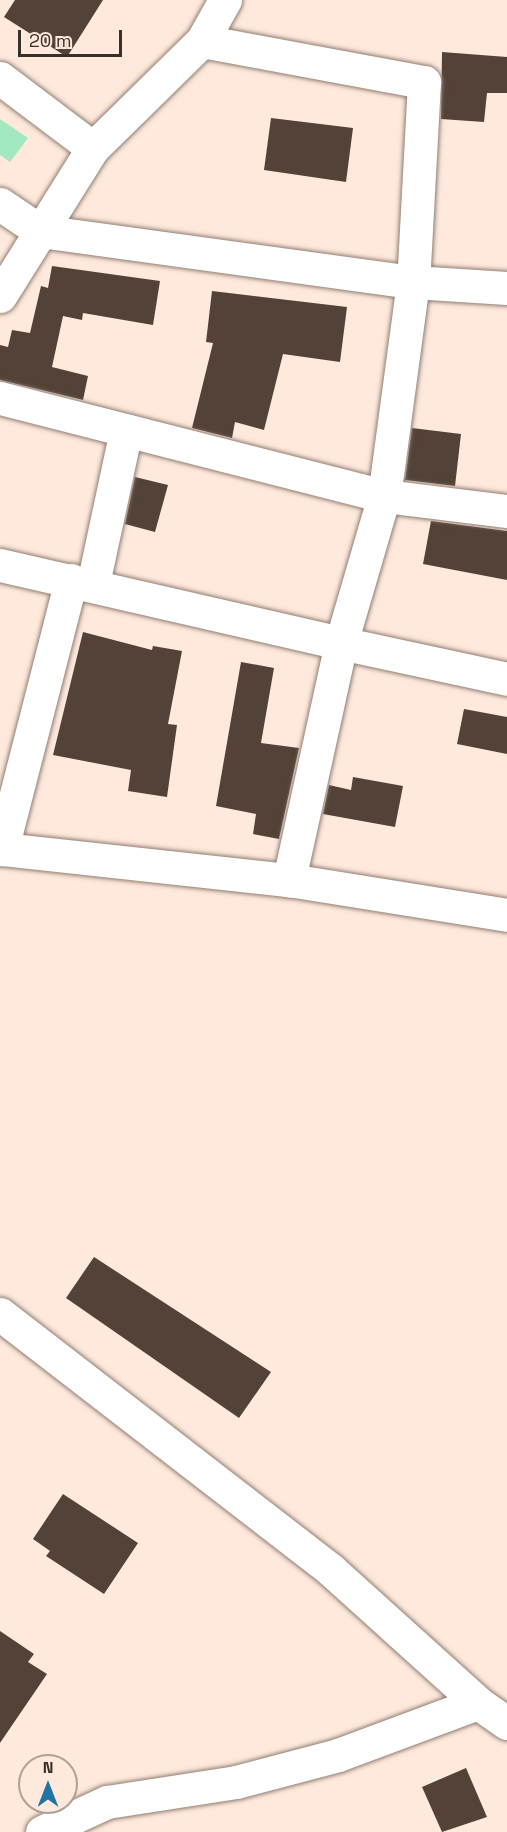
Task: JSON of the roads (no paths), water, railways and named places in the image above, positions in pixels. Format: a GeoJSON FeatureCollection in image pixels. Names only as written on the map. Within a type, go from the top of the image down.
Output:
{"type":"FeatureCollection","features":[{"type":"Feature","properties":{"kind":"street"},"geometry":{"type":"LineString","coordinates":[[0,296],[93,148],[202,41],[225,0]]}},
{"type":"Feature","properties":{"kind":"street"},"geometry":{"type":"LineString","coordinates":[[202,41],[423,82],[413,282],[384,496],[341,643],[289,880]]}},
{"type":"Feature","properties":{"kind":"street"},"geometry":{"type":"LineString","coordinates":[[0,78],[93,148]]}},
{"type":"Feature","properties":{"kind":"street"},"geometry":{"type":"LineString","coordinates":[[0,204],[40,231],[413,282],[507,288]]}},
{"type":"Feature","properties":{"kind":"street"},"geometry":{"type":"LineString","coordinates":[[0,398],[384,496],[507,511]]}},
{"type":"Feature","properties":{"kind":"street"},"geometry":{"type":"LineString","coordinates":[[126,430],[2,849],[289,880],[507,915]]}},
{"type":"Feature","properties":{"kind":"street"},"geometry":{"type":"LineString","coordinates":[[0,565],[507,679]]}},
{"type":"Feature","properties":{"kind":"street"},"geometry":{"type":"LineString","coordinates":[[0,1314],[331,1570],[478,1703],[507,1723]]}},
{"type":"Feature","properties":{"kind":"street"},"geometry":{"type":"LineString","coordinates":[[42,1832],[107,1802],[236,1782],[338,1755],[478,1703]]}}]}
